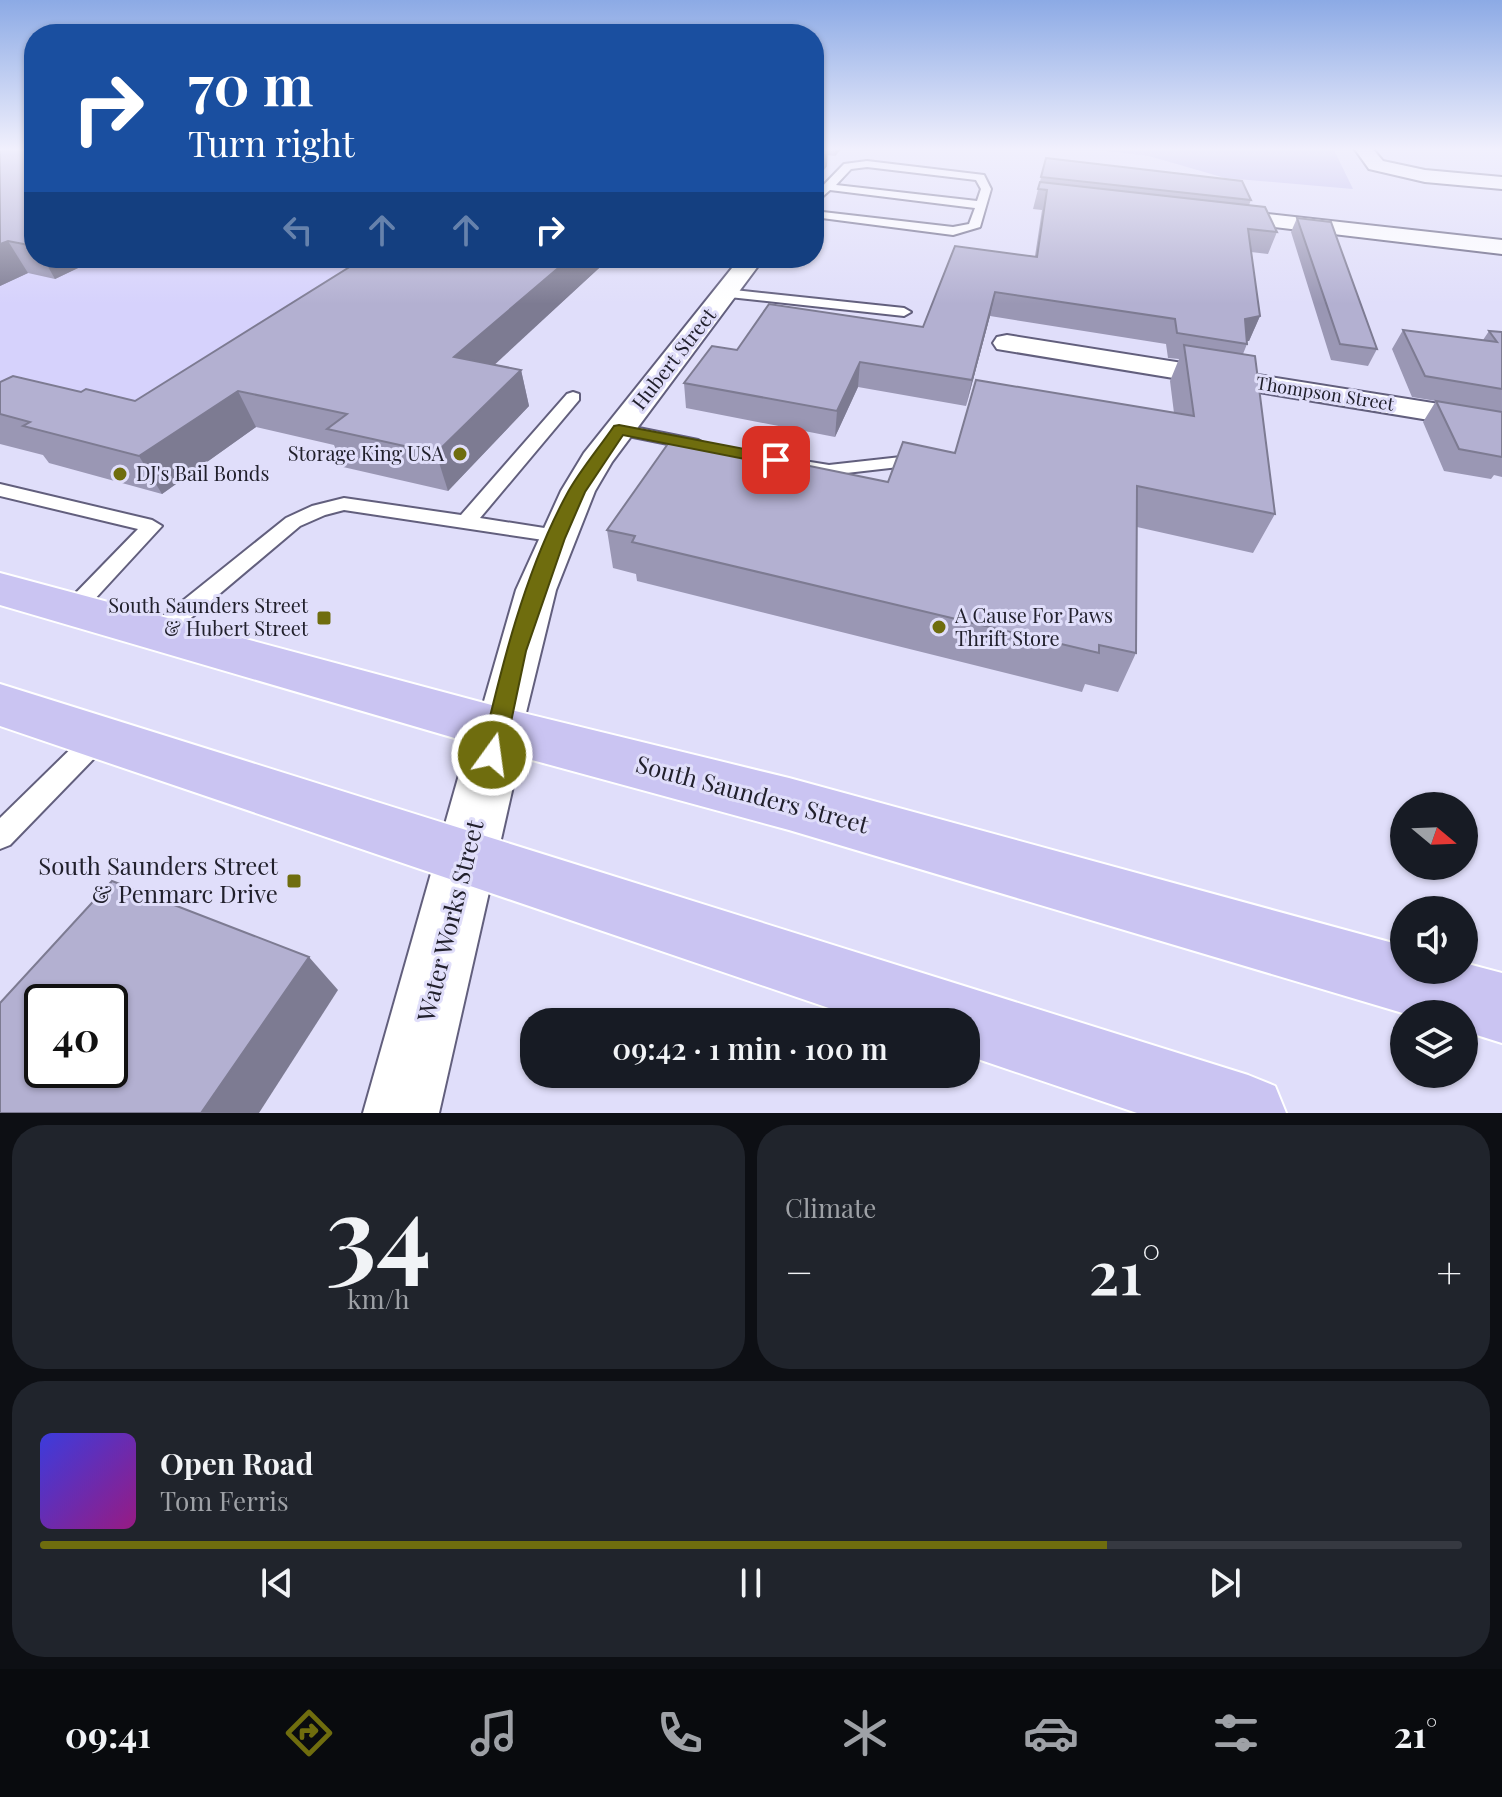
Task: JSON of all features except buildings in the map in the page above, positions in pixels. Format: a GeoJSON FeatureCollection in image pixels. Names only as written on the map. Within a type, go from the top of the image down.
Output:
{"type":"FeatureCollection","features":[{"type":"Feature","properties":{"kind":"main road","name":"South Saunders Street"},"geometry":{"type":"LineString","coordinates":[[0,589],[499,729],[789,804],[1502,1008]]}},
{"type":"Feature","properties":{"kind":"main road"},"geometry":{"type":"LineString","coordinates":[[0,705],[1248,1113]]}},
{"type":"Feature","properties":{"kind":"street"},"geometry":{"type":"LineString","coordinates":[[1205,213],[1502,247]]}},
{"type":"Feature","properties":{"kind":"street","name":"Hubert Street"},"geometry":{"type":"LineString","coordinates":[[499,729],[516,651],[576,491],[619,429],[744,268]]}},
{"type":"Feature","properties":{"kind":"street","name":"Thompson Street"},"geometry":{"type":"LineString","coordinates":[[1007,343],[1502,423]]}},
{"type":"Feature","properties":{"kind":"street","name":"Water Works Street"},"geometry":{"type":"LineString","coordinates":[[401,1113],[440,973],[499,729]]}},
{"type":"Feature","properties":{"kind":"lane"},"geometry":{"type":"LineString","coordinates":[[938,200],[981,205]]}},
{"type":"Feature","properties":{"kind":"lane"},"geometry":{"type":"LineString","coordinates":[[824,215],[953,231],[974,227],[983,200]]}},
{"type":"Feature","properties":{"kind":"lane"},"geometry":{"type":"LineString","coordinates":[[725,293],[904,312]]}},
{"type":"Feature","properties":{"kind":"lane"},"geometry":{"type":"LineString","coordinates":[[466,522],[573,397]]}},
{"type":"Feature","properties":{"kind":"lane"},"geometry":{"type":"LineString","coordinates":[[619,429],[712,448]]}},
{"type":"Feature","properties":{"kind":"lane"},"geometry":{"type":"LineString","coordinates":[[785,462],[829,470],[910,461]]}},
{"type":"Feature","properties":{"kind":"lane"},"geometry":{"type":"LineString","coordinates":[[0,490],[152,526],[73,609]]}},
{"type":"Feature","properties":{"kind":"lane"},"geometry":{"type":"LineString","coordinates":[[158,633],[293,522],[319,510],[344,504],[557,536]]}},
{"type":"Feature","properties":{"kind":"lane"},"geometry":{"type":"LineString","coordinates":[[0,836],[99,737]]}},
{"type":"Feature","properties":{"kind":"shaded area"},"geometry":{"type":"Polygon","coordinates":[[[0,200],[16,200],[24,226],[24,268],[391,268],[146,431],[0,424],[0,200]]]}},
{"type":"Feature","properties":{"kind":"place","name":"Storage King USA"},"geometry":{"type":"Point","coordinates":[460,454]}},
{"type":"Feature","properties":{"kind":"place","name":"DJ's Bail Bonds"},"geometry":{"type":"Point","coordinates":[120,474]}},
{"type":"Feature","properties":{"kind":"place","name":"South Saunders Street & Hubert Street"},"geometry":{"type":"Point","coordinates":[324,618]}},
{"type":"Feature","properties":{"kind":"place","name":"A Cause For Paws Thrift Store"},"geometry":{"type":"Point","coordinates":[939,627]}},
{"type":"Feature","properties":{"kind":"place","name":"South Saunders Street & Penmarc Drive"},"geometry":{"type":"Point","coordinates":[294,881]}},
{"type":"Feature","properties":{"kind":"route"},"geometry":{"type":"LineString","coordinates":[[492,755],[516,651],[556,538],[576,491],[619,429],[776,460]]}}]}
